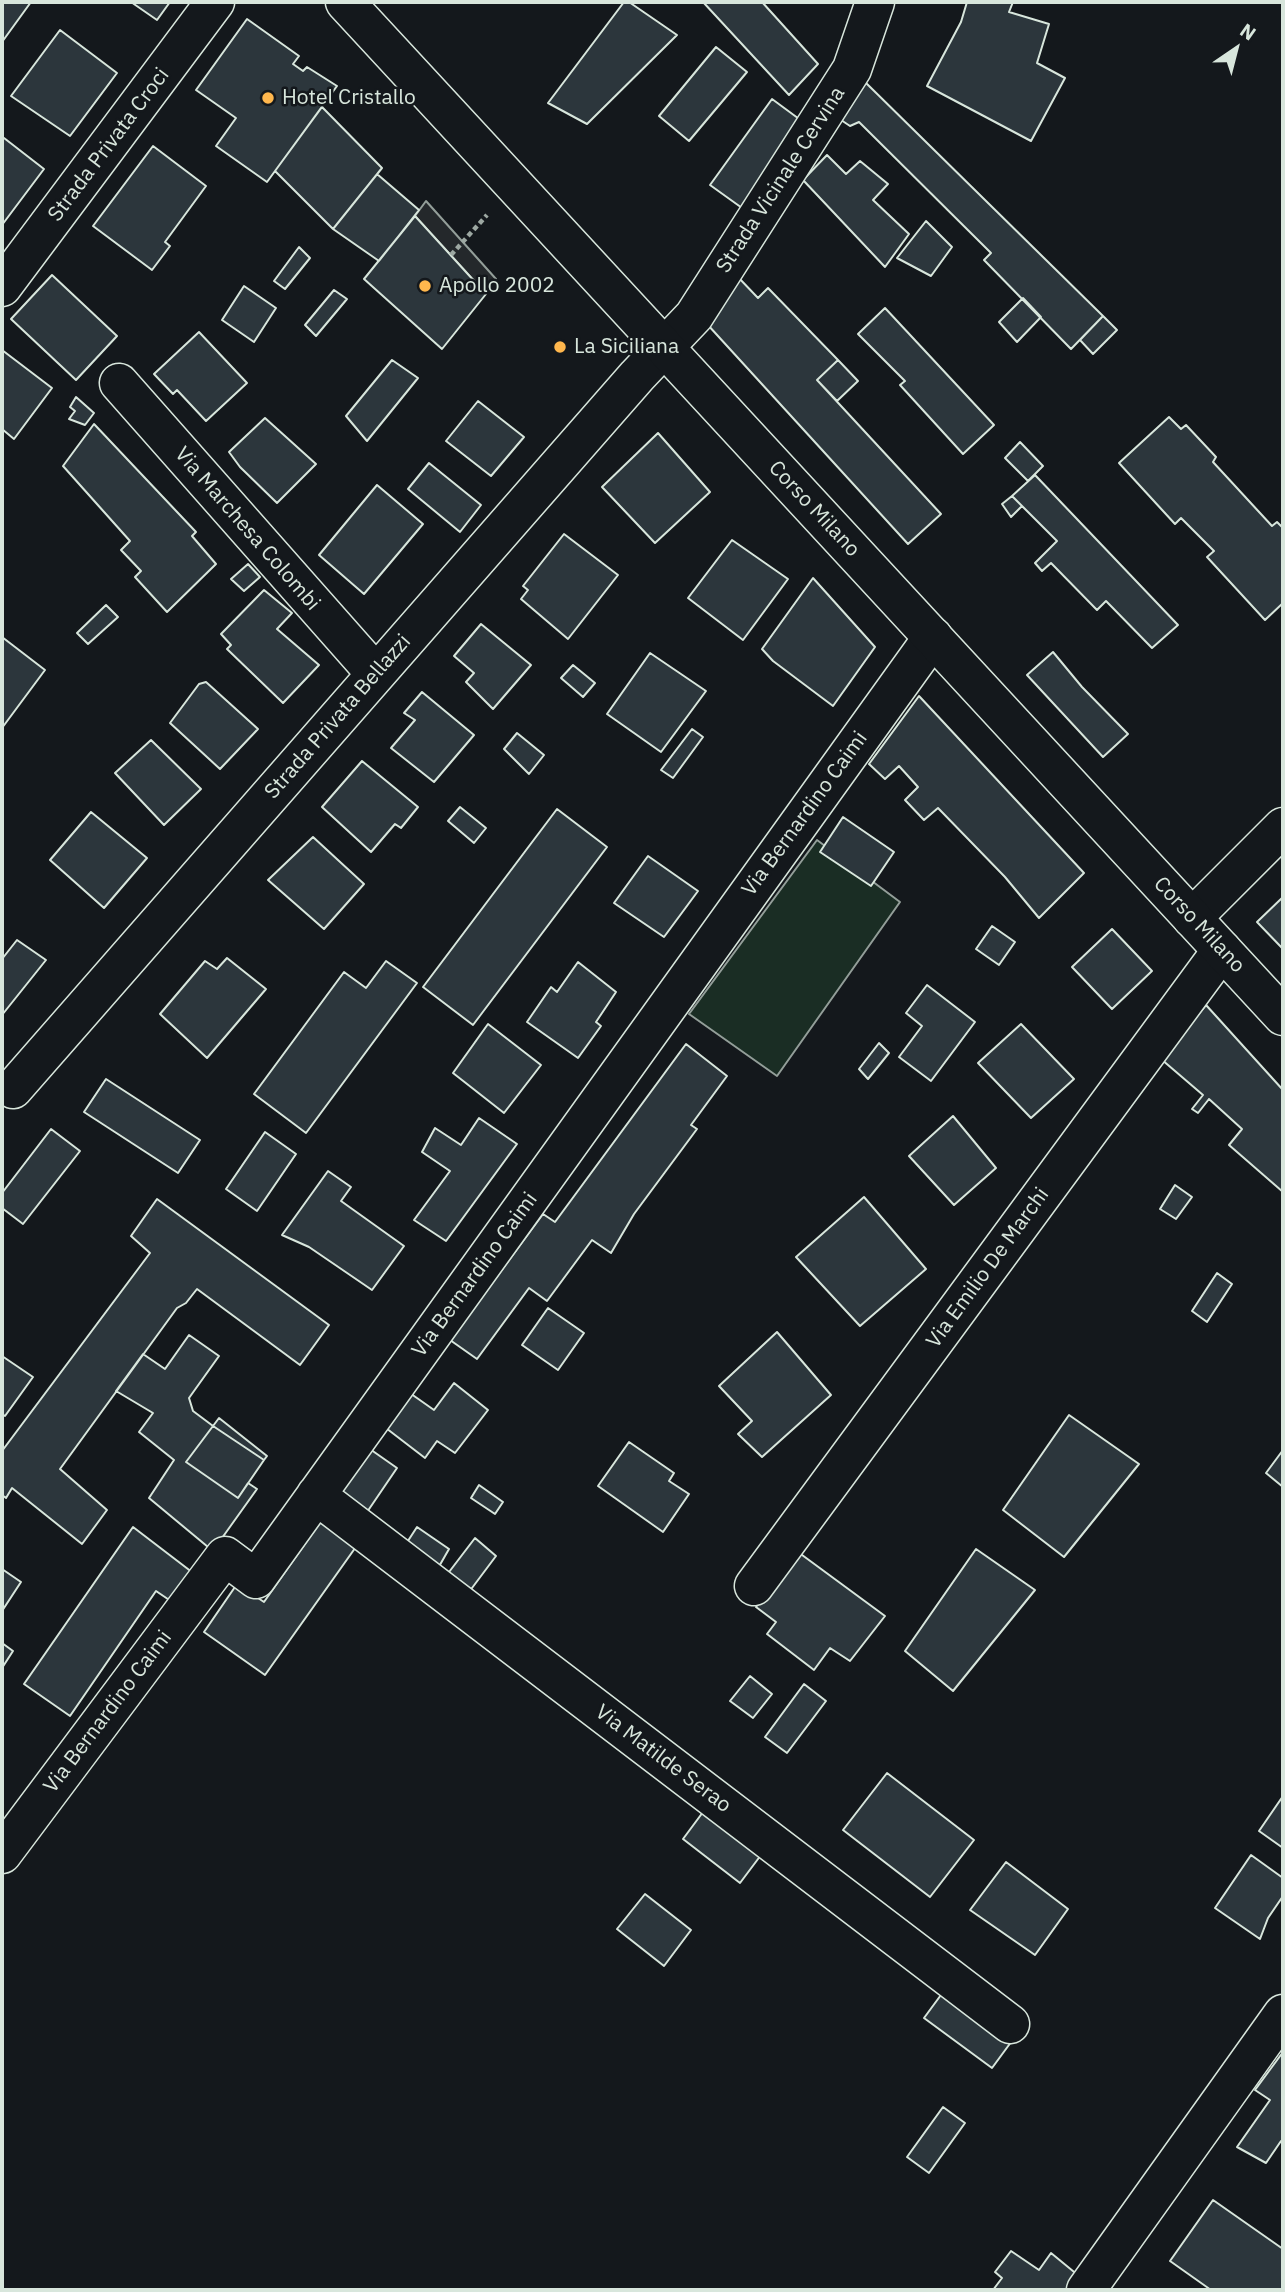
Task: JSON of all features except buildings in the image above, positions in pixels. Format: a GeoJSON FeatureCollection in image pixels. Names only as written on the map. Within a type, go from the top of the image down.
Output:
{"type":"FeatureCollection","features":[{"type":"Feature","properties":{"kind":"street","name":"Strada Privata Croci"},"geometry":{"type":"LineString","coordinates":[[2,288],[215,2]]}},
{"type":"Feature","properties":{"kind":"street","name":"Corso Milano"},"geometry":{"type":"LineString","coordinates":[[345,2],[1283,1016]]}},
{"type":"Feature","properties":{"kind":"street","name":"Strada Vicinale Cervina"},"geometry":{"type":"LineString","coordinates":[[664,346],[694,316],[852,69],[875,2]]}},
{"type":"Feature","properties":{"kind":"street","name":"Strada Privata Bellazzi"},"geometry":{"type":"LineString","coordinates":[[13,1089],[664,346]]}},
{"type":"Feature","properties":{"kind":"street","name":"Via Marchesa Colombi"},"geometry":{"type":"LineString","coordinates":[[119,383],[376,674]]}},
{"type":"Feature","properties":{"kind":"street","name":"Via Bernardino Caimi"},"geometry":{"type":"LineString","coordinates":[[2,1854],[225,1556],[256,1579],[933,637]]}},
{"type":"Feature","properties":{"kind":"street"},"geometry":{"type":"LineString","coordinates":[[1192,918],[1283,827]]}},
{"type":"Feature","properties":{"kind":"street","name":"Via Emilio De Marchi"},"geometry":{"type":"LineString","coordinates":[[754,1586],[1222,950]]}},
{"type":"Feature","properties":{"kind":"street","name":"Via Matilde Serao"},"geometry":{"type":"LineString","coordinates":[[316,1495],[1010,2024]]}},
{"type":"Feature","properties":{"kind":"street"},"geometry":{"type":"LineString","coordinates":[[1086,2290],[1283,2014]]}},
{"type":"Feature","properties":{"kind":"path"},"geometry":{"type":"LineString","coordinates":[[451,255],[488,215]]}},
{"type":"Feature","properties":{"kind":"green space"},"geometry":{"type":"Polygon","coordinates":[[[817,840],[900,902],[777,1076],[689,1014],[817,840]]]}},
{"type":"Feature","properties":{"kind":"shaded area"},"geometry":{"type":"Polygon","coordinates":[[[426,201],[496,279],[486,294],[415,216],[426,201]]]}},
{"type":"Feature","properties":{"kind":"place","name":"Hotel Cristallo"},"geometry":{"type":"Point","coordinates":[268,98]}},
{"type":"Feature","properties":{"kind":"place","name":"Apollo 2002"},"geometry":{"type":"Point","coordinates":[425,286]}},
{"type":"Feature","properties":{"kind":"place","name":"La Siciliana"},"geometry":{"type":"Point","coordinates":[560,347]}}]}
